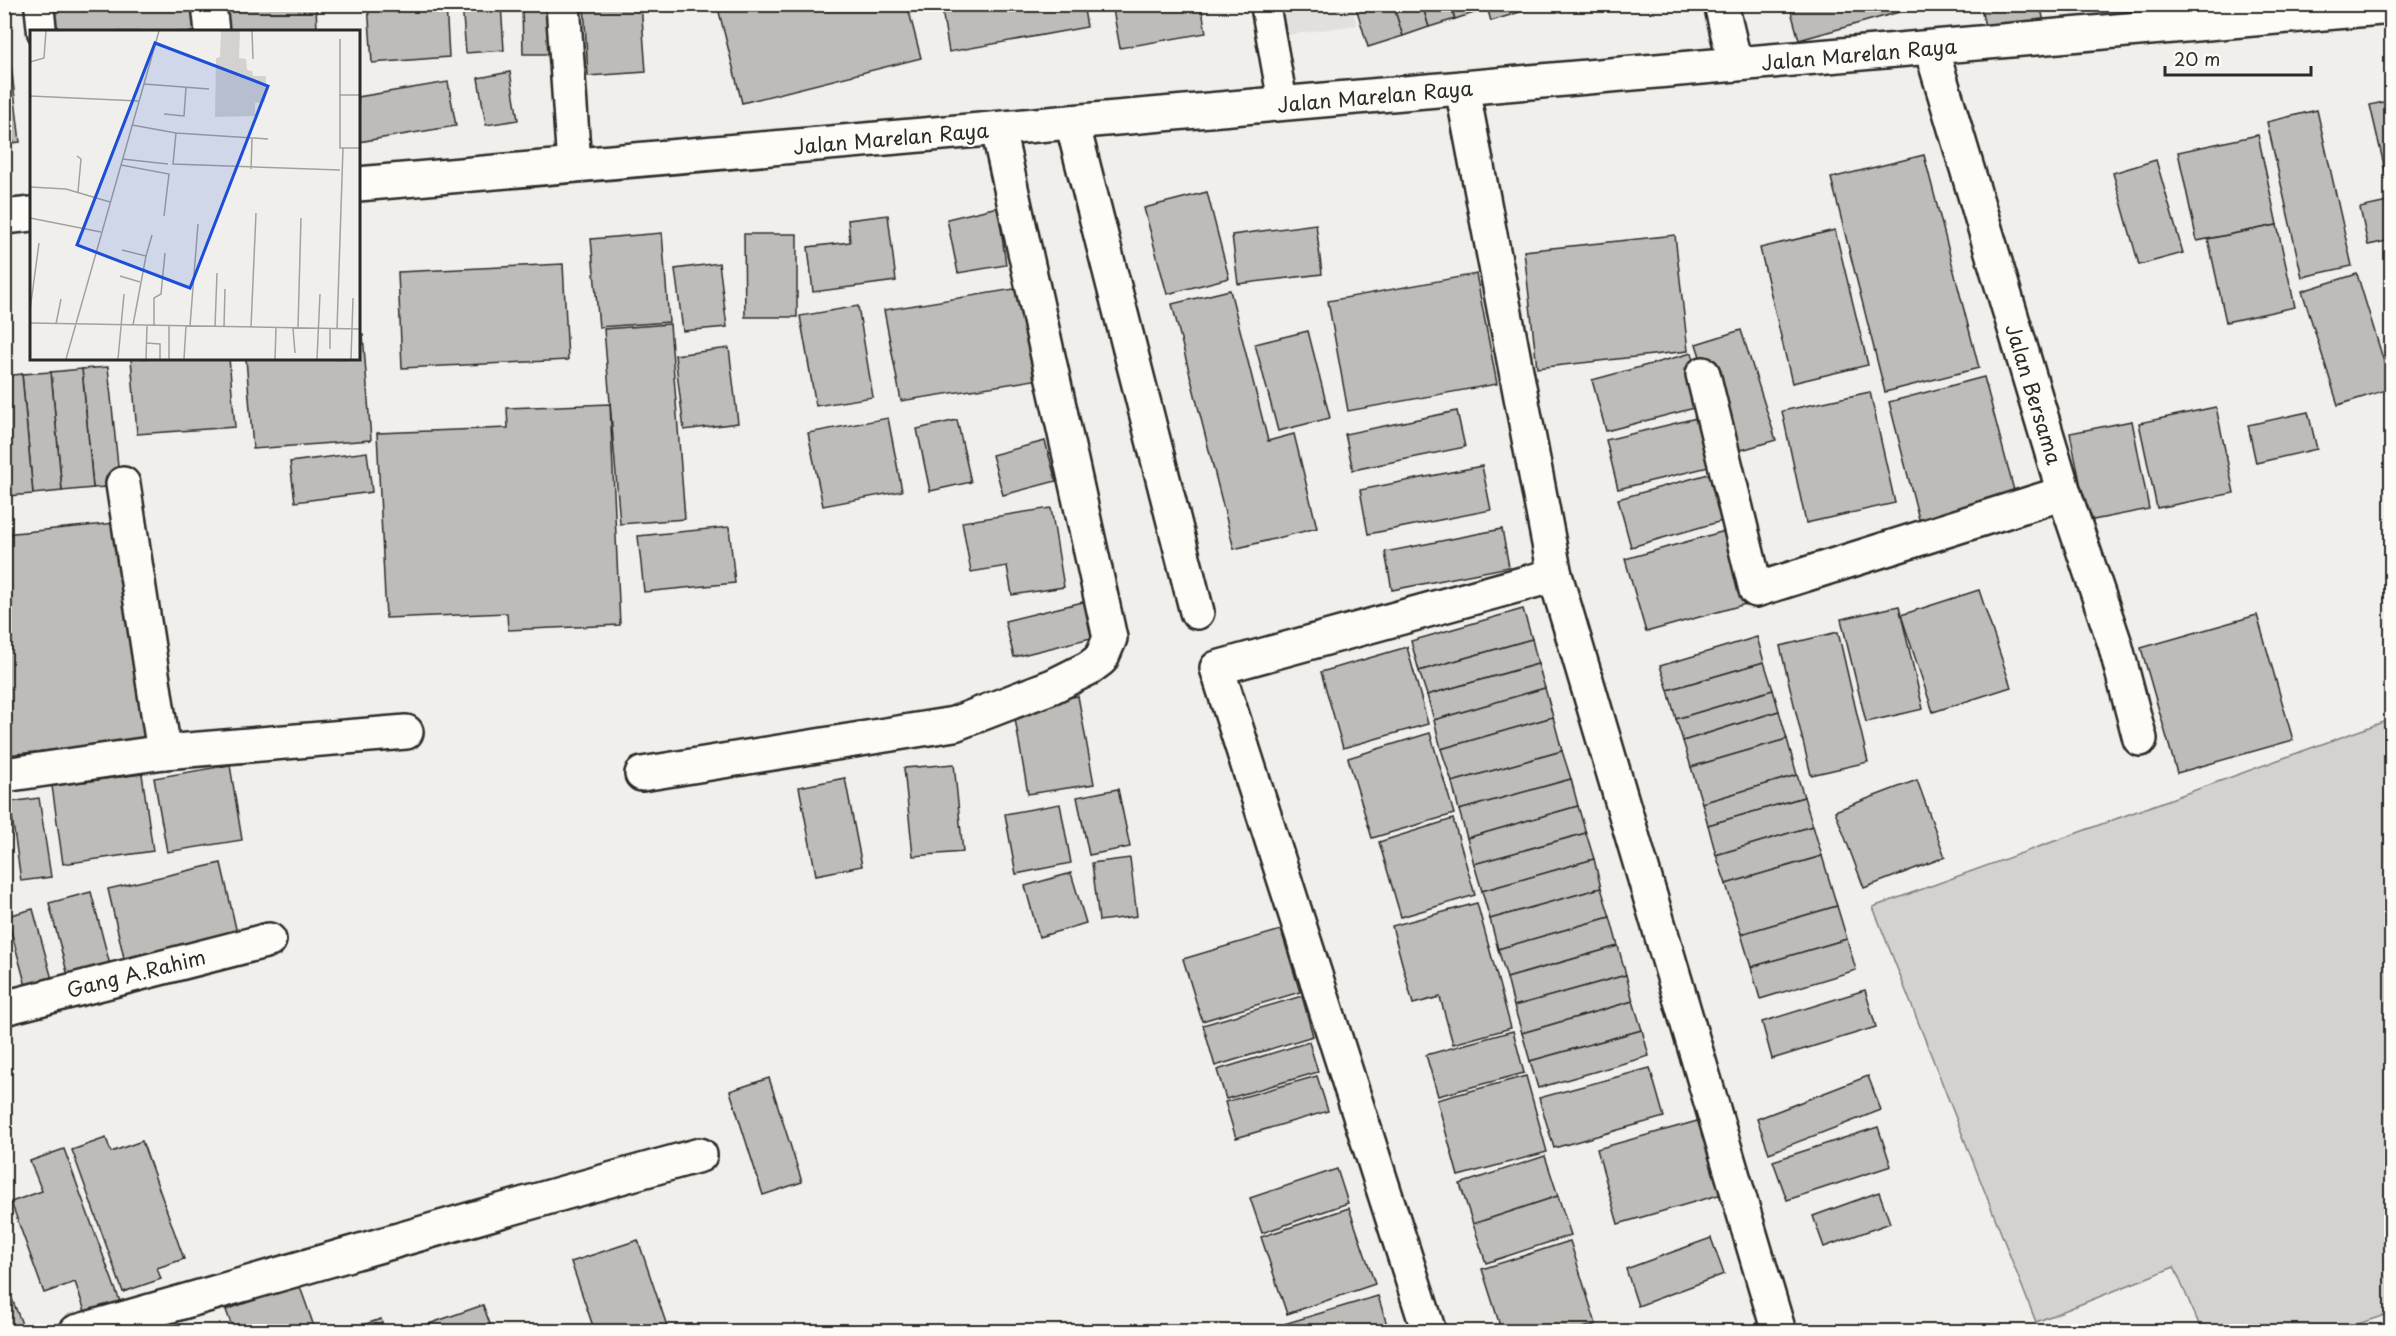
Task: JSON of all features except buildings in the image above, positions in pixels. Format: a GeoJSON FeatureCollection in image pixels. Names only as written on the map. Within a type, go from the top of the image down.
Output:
{"type":"FeatureCollection","features":[{"type":"Feature","properties":{"kind":"street"},"geometry":{"type":"LineString","coordinates":[[209,4],[212,30]]}},
{"type":"Feature","properties":{"kind":"street"},"geometry":{"type":"LineString","coordinates":[[563,4],[574,165]]}},
{"type":"Feature","properties":{"kind":"street"},"geometry":{"type":"LineString","coordinates":[[1721,4],[1735,64]]}},
{"type":"Feature","properties":{"kind":"street","name":"Jalan Marelan Raya"},"geometry":{"type":"LineString","coordinates":[[360,184],[2391,8]]}},
{"type":"Feature","properties":{"kind":"street","name":"Jalan Bersama"},"geometry":{"type":"LineString","coordinates":[[1930,48],[2064,493],[2115,644],[2140,739]]}},
{"type":"Feature","properties":{"kind":"street"},"geometry":{"type":"LineString","coordinates":[[1462,88],[1555,575],[1779,1332]]}},
{"type":"Feature","properties":{"kind":"street"},"geometry":{"type":"LineString","coordinates":[[1072,122],[1197,612]]}},
{"type":"Feature","properties":{"kind":"street"},"geometry":{"type":"LineString","coordinates":[[642,774],[954,724],[1053,686],[1089,668],[1101,659],[1110,638],[998,129]]}},
{"type":"Feature","properties":{"kind":"street"},"geometry":{"type":"LineString","coordinates":[[4,217],[30,214]]}},
{"type":"Feature","properties":{"kind":"street"},"geometry":{"type":"LineString","coordinates":[[1703,374],[1756,590],[2064,493]]}},
{"type":"Feature","properties":{"kind":"street"},"geometry":{"type":"LineString","coordinates":[[123,484],[164,752]]}},
{"type":"Feature","properties":{"kind":"street"},"geometry":{"type":"LineString","coordinates":[[1429,1332],[1217,668],[1555,575]]}},
{"type":"Feature","properties":{"kind":"street"},"geometry":{"type":"LineString","coordinates":[[4,775],[164,752],[406,732]]}},
{"type":"Feature","properties":{"kind":"street","name":"Gang A.Rahim"},"geometry":{"type":"LineString","coordinates":[[4,1008],[269,940]]}},
{"type":"Feature","properties":{"kind":"street"},"geometry":{"type":"LineString","coordinates":[[76,1332],[311,1266],[468,1218],[699,1155]]}},
{"type":"Feature","properties":{"kind":"lane"},"geometry":{"type":"LineString","coordinates":[[39,4],[42,30]]}},
{"type":"Feature","properties":{"kind":"lane"},"geometry":{"type":"LineString","coordinates":[[1265,4],[1283,104]]}},
{"type":"Feature","properties":{"kind":"shaded area"},"geometry":{"type":"Polygon","coordinates":[[[1249,5],[1351,5],[1357,25],[1260,39],[1249,5]]]}},
{"type":"Feature","properties":{"kind":"shaded area"},"geometry":{"type":"Polygon","coordinates":[[[2391,719],[2391,1313],[2337,1331],[2202,1331],[2174,1267],[2036,1322],[1873,907],[2391,719]]]}}]}
